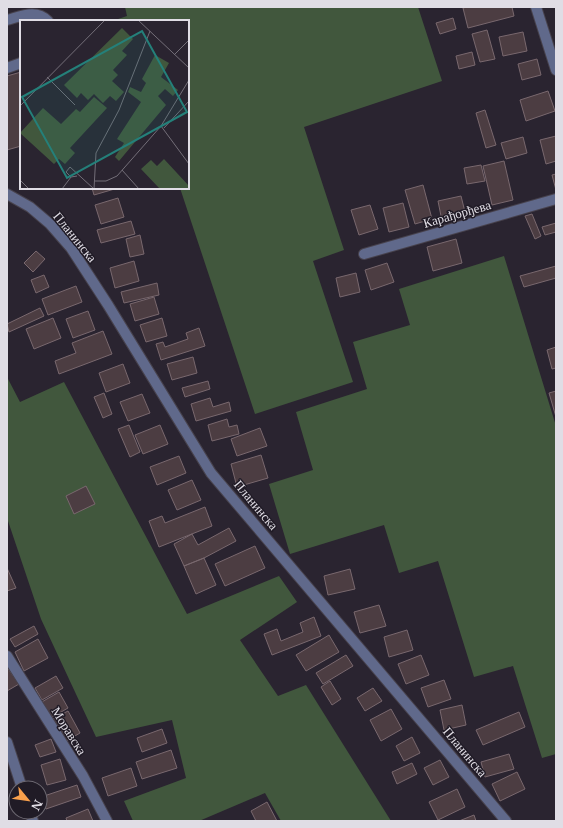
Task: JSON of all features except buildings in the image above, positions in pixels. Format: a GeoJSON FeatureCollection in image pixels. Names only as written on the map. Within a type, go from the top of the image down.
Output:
{"type":"FeatureCollection","features":[{"type":"Feature","properties":{"kind":"street"},"geometry":{"type":"LineString","coordinates":[[536,7],[556,70]]}},
{"type":"Feature","properties":{"kind":"street"},"geometry":{"type":"LineString","coordinates":[[7,20],[34,13],[47,20]]}},
{"type":"Feature","properties":{"kind":"street"},"geometry":{"type":"LineString","coordinates":[[7,68],[20,63]]}},
{"type":"Feature","properties":{"kind":"street","name":"Планинска"},"geometry":{"type":"LineString","coordinates":[[7,194],[30,208],[50,224],[70,248],[108,305],[211,473],[506,821]]}},
{"type":"Feature","properties":{"kind":"street","name":"Карађорђева"},"geometry":{"type":"LineString","coordinates":[[364,254],[556,199]]}},
{"type":"Feature","properties":{"kind":"street","name":"Моравска"},"geometry":{"type":"LineString","coordinates":[[7,656],[83,776],[108,821]]}},
{"type":"Feature","properties":{"kind":"street"},"geometry":{"type":"LineString","coordinates":[[7,742],[19,780]]}},
{"type":"Feature","properties":{"kind":"green space"},"geometry":{"type":"Polygon","coordinates":[[[125,7],[418,7],[442,81],[304,127],[344,250],[313,261],[353,382],[255,414],[180,189],[189,189],[189,20],[115,20],[127,16],[125,7]]]}},
{"type":"Feature","properties":{"kind":"green space"},"geometry":{"type":"Polygon","coordinates":[[[504,256],[556,426],[556,754],[542,758],[513,666],[474,677],[438,561],[399,573],[384,525],[290,554],[269,484],[313,470],[296,412],[367,389],[353,342],[410,325],[399,289],[504,256]]]}},
{"type":"Feature","properties":{"kind":"green space"},"geometry":{"type":"Polygon","coordinates":[[[7,377],[20,402],[64,382],[187,614],[279,576],[297,602],[240,640],[278,696],[306,685],[391,821],[281,821],[265,793],[199,821],[133,821],[124,801],[186,778],[172,720],[96,737],[41,619],[7,518],[7,377]]]}}]}
